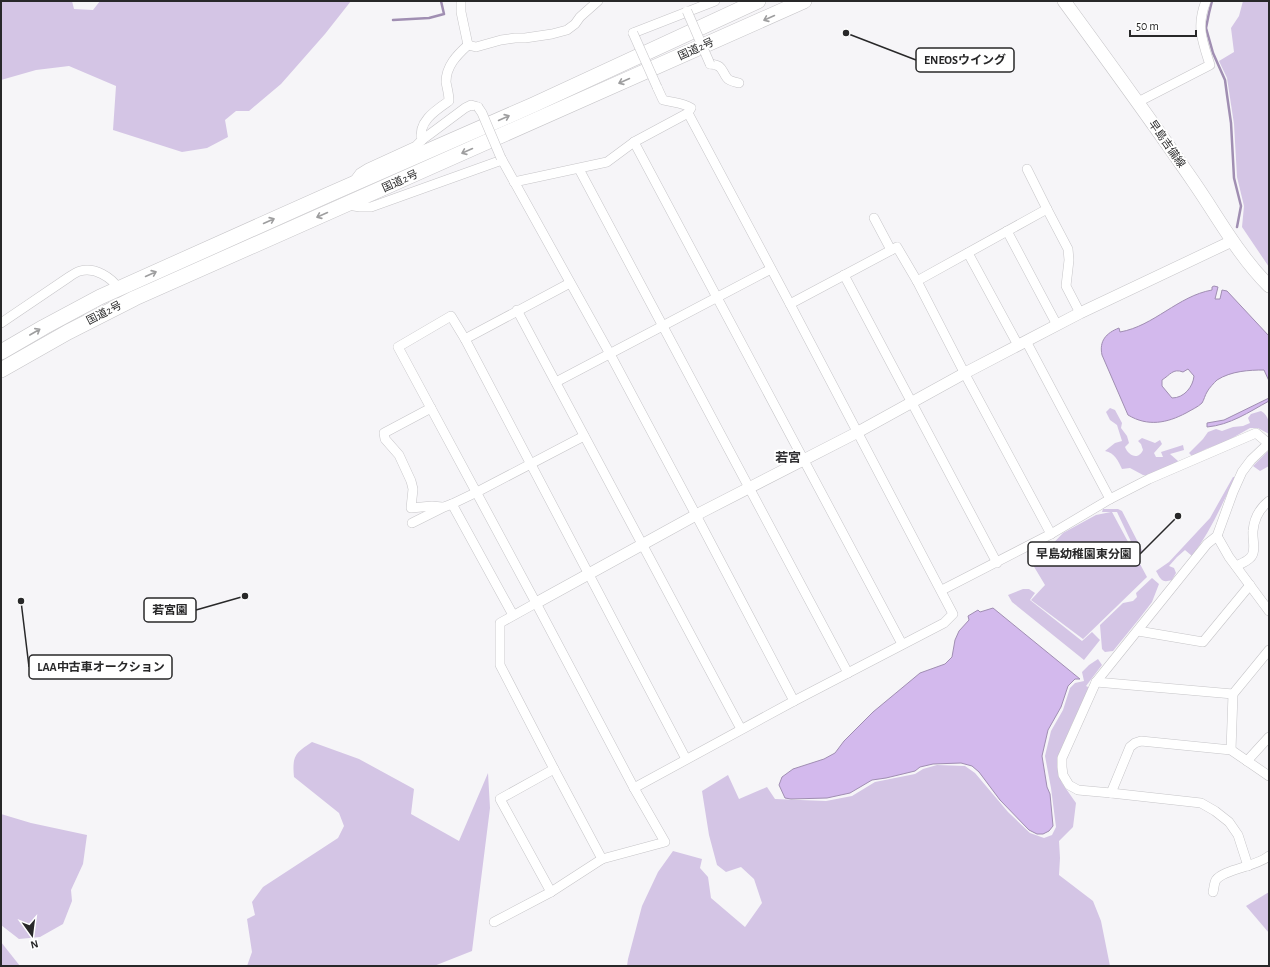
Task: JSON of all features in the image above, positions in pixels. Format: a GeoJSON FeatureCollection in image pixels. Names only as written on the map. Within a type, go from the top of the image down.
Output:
{"type":"FeatureCollection","features":[{"type":"Feature","properties":{"kind":"highway","name":"国道2号"},"geometry":{"type":"LineString","coordinates":[[1,352],[44,327],[119,289],[352,184],[533,105],[758,1]]}},
{"type":"Feature","properties":{"kind":"highway","name":"国道2号"},"geometry":{"type":"LineString","coordinates":[[1,370],[68,332],[136,298],[804,1]]}},
{"type":"Feature","properties":{"kind":"main road","name":"早島吉備線"},"geometry":{"type":"LineString","coordinates":[[1064,1],[1138,102],[1201,193],[1232,241],[1257,274],[1269,286]]}},
{"type":"Feature","properties":{"kind":"street"},"geometry":{"type":"LineString","coordinates":[[461,1],[461,12],[468,45]]}},
{"type":"Feature","properties":{"kind":"street"},"geometry":{"type":"LineString","coordinates":[[468,45],[476,47],[501,40],[552,34],[567,30],[598,1]]}},
{"type":"Feature","properties":{"kind":"street"},"geometry":{"type":"LineString","coordinates":[[514,182],[607,162],[634,142],[688,113],[692,108],[680,102],[671,103],[663,100],[633,33],[687,11],[698,4],[715,1]]}},
{"type":"Feature","properties":{"kind":"street"},"geometry":{"type":"LineString","coordinates":[[1138,102],[1210,65],[1200,27],[1206,1]]}},
{"type":"Feature","properties":{"kind":"street"},"geometry":{"type":"LineString","coordinates":[[687,11],[710,64],[720,66],[727,78],[731,81],[739,83]]}},
{"type":"Feature","properties":{"kind":"street"},"geometry":{"type":"LineString","coordinates":[[422,140],[420,133],[424,122],[449,101],[446,82],[448,67],[468,45]]}},
{"type":"Feature","properties":{"kind":"street"},"geometry":{"type":"LineString","coordinates":[[352,184],[360,173],[416,146],[466,108],[471,106],[478,107],[514,182],[610,354],[794,701]]}},
{"type":"Feature","properties":{"kind":"street"},"geometry":{"type":"LineString","coordinates":[[634,788],[848,672],[944,623],[954,614],[688,113]]}},
{"type":"Feature","properties":{"kind":"street"},"geometry":{"type":"LineString","coordinates":[[634,142],[902,644]]}},
{"type":"Feature","properties":{"kind":"street"},"geometry":{"type":"LineString","coordinates":[[347,204],[360,207],[371,207],[502,159]]}},
{"type":"Feature","properties":{"kind":"street"},"geometry":{"type":"LineString","coordinates":[[1027,168],[1068,249],[1069,260],[1066,286],[1080,312]]}},
{"type":"Feature","properties":{"kind":"street"},"geometry":{"type":"LineString","coordinates":[[579,169],[848,672]]}},
{"type":"Feature","properties":{"kind":"street"},"geometry":{"type":"LineString","coordinates":[[917,281],[1047,209]]}},
{"type":"Feature","properties":{"kind":"street"},"geometry":{"type":"LineString","coordinates":[[874,218],[891,250]]}},
{"type":"Feature","properties":{"kind":"street"},"geometry":{"type":"LineString","coordinates":[[1007,232],[1057,325]]}},
{"type":"Feature","properties":{"kind":"street"},"geometry":{"type":"LineString","coordinates":[[602,859],[500,665],[500,623],[696,515],[858,432],[964,373],[1080,312],[1232,241]]}},
{"type":"Feature","properties":{"kind":"street"},"geometry":{"type":"LineString","coordinates":[[790,304],[897,247],[917,281],[964,373],[1051,534]]}},
{"type":"Feature","properties":{"kind":"street"},"geometry":{"type":"LineString","coordinates":[[968,252],[1022,343],[1110,499]]}},
{"type":"Feature","properties":{"kind":"street"},"geometry":{"type":"LineString","coordinates":[[556,382],[771,269]]}},
{"type":"Feature","properties":{"kind":"street"},"geometry":{"type":"LineString","coordinates":[[1,323],[81,270],[95,271],[114,281],[119,289]]}},
{"type":"Feature","properties":{"kind":"street"},"geometry":{"type":"LineString","coordinates":[[844,275],[997,563]]}},
{"type":"Feature","properties":{"kind":"street"},"geometry":{"type":"LineString","coordinates":[[465,339],[570,283]]}},
{"type":"Feature","properties":{"kind":"street"},"geometry":{"type":"LineString","coordinates":[[517,310],[740,730]]}},
{"type":"Feature","properties":{"kind":"street"},"geometry":{"type":"LineString","coordinates":[[494,922],[551,892],[602,859],[665,842],[634,788],[477,492],[398,347],[451,316],[465,339],[686,759]]}},
{"type":"Feature","properties":{"kind":"street"},"geometry":{"type":"LineString","coordinates":[[431,408],[384,433],[385,439],[399,455],[412,481],[413,489],[411,508],[448,505]]}},
{"type":"Feature","properties":{"kind":"street"},"geometry":{"type":"LineString","coordinates":[[942,590],[997,563],[1051,534],[1110,499],[1149,479],[1256,433],[1269,444],[1251,460],[1242,472],[1217,536],[1207,544],[1096,682],[1062,758],[1063,775],[1069,785],[1078,790],[1201,803],[1215,811],[1229,822],[1238,835],[1248,866]]}},
{"type":"Feature","properties":{"kind":"street"},"geometry":{"type":"LineString","coordinates":[[412,523],[477,492],[584,436]]}},
{"type":"Feature","properties":{"kind":"street"},"geometry":{"type":"LineString","coordinates":[[1236,566],[1250,558],[1254,553],[1253,530],[1256,517],[1264,505],[1269,501]]}},
{"type":"Feature","properties":{"kind":"street"},"geometry":{"type":"LineString","coordinates":[[448,505],[513,616]]}},
{"type":"Feature","properties":{"kind":"street"},"geometry":{"type":"LineString","coordinates":[[1217,536],[1236,566],[1269,611]]}},
{"type":"Feature","properties":{"kind":"street"},"geometry":{"type":"LineString","coordinates":[[1138,631],[1203,642],[1250,585]]}},
{"type":"Feature","properties":{"kind":"street"},"geometry":{"type":"LineString","coordinates":[[1231,750],[1233,694],[1269,650]]}},
{"type":"Feature","properties":{"kind":"street"},"geometry":{"type":"LineString","coordinates":[[1096,682],[1233,694]]}},
{"type":"Feature","properties":{"kind":"street"},"geometry":{"type":"LineString","coordinates":[[1248,761],[1269,737]]}},
{"type":"Feature","properties":{"kind":"street"},"geometry":{"type":"LineString","coordinates":[[1111,793],[1130,747],[1141,741],[1231,750],[1269,776]]}},
{"type":"Feature","properties":{"kind":"street"},"geometry":{"type":"LineString","coordinates":[[551,892],[500,800],[554,769]]}},
{"type":"Feature","properties":{"kind":"street"},"geometry":{"type":"LineString","coordinates":[[1213,892],[1216,880],[1225,873],[1257,863],[1269,856]]}},
{"type":"Feature","properties":{"kind":"shaded area"},"geometry":{"type":"Polygon","coordinates":[[[1,1],[72,1],[74,9],[93,10],[100,1],[351,1],[325,34],[281,84],[249,111],[236,111],[225,120],[228,137],[207,148],[182,152],[113,130],[116,86],[69,66],[36,70],[1,80],[1,1]]]}},
{"type":"Feature","properties":{"kind":"shaded area"},"geometry":{"type":"Polygon","coordinates":[[[1243,1],[1269,1],[1269,267],[1242,227],[1244,206],[1237,177],[1234,124],[1227,78],[1219,61],[1234,52],[1231,28],[1239,16],[1243,1]]]}},
{"type":"Feature","properties":{"kind":"shaded area"},"geometry":{"type":"Polygon","coordinates":[[[1212,287],[1218,287],[1215,299],[1220,299],[1222,290],[1227,291],[1269,336],[1269,381],[1264,370],[1234,373],[1217,380],[1208,390],[1199,406],[1172,419],[1150,422],[1135,419],[1128,415],[1102,355],[1101,350],[1104,338],[1110,332],[1119,328],[1120,332],[1144,324],[1188,298],[1212,290],[1212,287]],[[1188,369],[1183,372],[1174,371],[1162,380],[1162,386],[1172,398],[1176,398],[1184,394],[1190,388],[1194,376],[1188,369]]]}},
{"type":"Feature","properties":{"kind":"shaded area"},"geometry":{"type":"Polygon","coordinates":[[[1269,398],[1269,401],[1231,421],[1224,424],[1207,427],[1207,423],[1224,420],[1269,398]]]}},
{"type":"Feature","properties":{"kind":"shaded area"},"geometry":{"type":"Polygon","coordinates":[[[1110,408],[1115,410],[1122,423],[1121,428],[1127,436],[1129,443],[1125,447],[1126,450],[1133,456],[1138,455],[1143,450],[1138,441],[1142,438],[1155,443],[1160,440],[1162,444],[1154,453],[1156,457],[1163,457],[1161,452],[1183,445],[1184,450],[1170,454],[1178,461],[1175,466],[1149,476],[1143,475],[1130,468],[1122,469],[1114,455],[1105,451],[1115,443],[1122,441],[1117,425],[1110,420],[1106,412],[1110,408]]]}},
{"type":"Feature","properties":{"kind":"shaded area"},"geometry":{"type":"Polygon","coordinates":[[[1261,411],[1266,415],[1269,424],[1269,434],[1258,428],[1250,428],[1227,441],[1192,456],[1189,453],[1208,432],[1216,429],[1222,431],[1233,427],[1243,426],[1250,423],[1248,418],[1251,414],[1261,411]]]}},
{"type":"Feature","properties":{"kind":"shaded area"},"geometry":{"type":"Polygon","coordinates":[[[1269,450],[1269,466],[1260,471],[1253,466],[1269,450]]]}},
{"type":"Feature","properties":{"kind":"shaded area"},"geometry":{"type":"Polygon","coordinates":[[[1233,477],[1235,477],[1210,528],[1192,556],[1185,550],[1169,566],[1174,568],[1176,573],[1172,580],[1162,580],[1156,571],[1169,562],[1210,518],[1233,477]]]}},
{"type":"Feature","properties":{"kind":"shaded area"},"geometry":{"type":"Polygon","coordinates":[[[1103,509],[1118,509],[1122,511],[1143,552],[1139,554],[1135,550],[1117,512],[1112,512],[1147,577],[1083,639],[1031,600],[1045,585],[1030,560],[1043,554],[1063,533],[1096,515],[1111,512],[1102,512],[1103,509]]]}},
{"type":"Feature","properties":{"kind":"shaded area"},"geometry":{"type":"Polygon","coordinates":[[[1152,578],[1159,584],[1152,602],[1113,651],[1105,652],[1102,649],[1100,625],[1123,603],[1133,601],[1137,597],[1136,593],[1152,578]]]}},
{"type":"Feature","properties":{"kind":"shaded area"},"geometry":{"type":"Polygon","coordinates":[[[1023,589],[1029,589],[1035,593],[1030,600],[1082,641],[1092,632],[1100,640],[1084,660],[1012,602],[1008,595],[1023,589]]]}},
{"type":"Feature","properties":{"kind":"shaded area"},"geometry":{"type":"Polygon","coordinates":[[[993,608],[1080,679],[1075,679],[1068,686],[1061,707],[1048,730],[1042,756],[1047,787],[1050,794],[1053,826],[1049,831],[1043,834],[1037,834],[1029,830],[1000,800],[979,772],[972,766],[961,763],[933,764],[920,767],[915,771],[872,780],[850,793],[827,798],[785,798],[779,785],[782,777],[793,769],[824,759],[835,753],[844,741],[873,712],[920,673],[945,664],[952,657],[955,640],[959,631],[969,620],[968,616],[978,610],[980,612],[993,608]]]}},
{"type":"Feature","properties":{"kind":"shaded area"},"geometry":{"type":"Polygon","coordinates":[[[1098,659],[1102,665],[1086,686],[1090,688],[1072,724],[1057,760],[1058,772],[1062,783],[1076,803],[1073,827],[1059,841],[1059,875],[1093,901],[1101,921],[1110,966],[627,966],[642,906],[658,872],[673,851],[702,859],[700,868],[708,877],[711,898],[745,927],[762,903],[754,879],[741,867],[726,872],[717,865],[709,835],[702,791],[728,775],[739,799],[767,787],[775,799],[826,801],[852,796],[875,782],[915,774],[923,769],[937,765],[965,766],[975,773],[1008,812],[1030,833],[1044,838],[1052,835],[1056,827],[1045,756],[1051,731],[1063,710],[1070,688],[1075,683],[1084,681],[1082,672],[1098,659]]]}},
{"type":"Feature","properties":{"kind":"shaded area"},"geometry":{"type":"Polygon","coordinates":[[[312,742],[359,759],[414,789],[411,814],[459,841],[488,773],[490,808],[472,951],[434,966],[247,966],[252,952],[247,919],[255,915],[252,902],[263,887],[338,838],[344,826],[339,813],[294,777],[294,760],[298,752],[312,742]]]}},
{"type":"Feature","properties":{"kind":"shaded area"},"geometry":{"type":"Polygon","coordinates":[[[1,814],[31,823],[87,835],[83,864],[71,890],[72,901],[63,924],[40,937],[19,939],[1,925],[1,814]]]}},
{"type":"Feature","properties":{"kind":"shaded area"},"geometry":{"type":"Polygon","coordinates":[[[1269,892],[1269,933],[1246,906],[1269,892]]]}},
{"type":"Feature","properties":{"kind":"shaded area"},"geometry":{"type":"Polygon","coordinates":[[[1,942],[20,966],[1,966],[1,942]]]}},
{"type":"Feature","properties":{"kind":"waterway"},"geometry":{"type":"LineString","coordinates":[[393,20],[429,18],[444,14],[441,1]]}},
{"type":"Feature","properties":{"kind":"waterway"},"geometry":{"type":"LineString","coordinates":[[1212,1],[1206,28],[1213,53],[1225,80],[1231,123],[1234,178],[1241,206],[1237,227]]}},
{"type":"Feature","properties":{"kind":"place","name":"ENEOSウイング"},"geometry":{"type":"Point","coordinates":[846,33]}},
{"type":"Feature","properties":{"kind":"place","name":"早島幼稚園東分園"},"geometry":{"type":"Point","coordinates":[1178,516]}},
{"type":"Feature","properties":{"kind":"place","name":"若宮園"},"geometry":{"type":"Point","coordinates":[245,596]}},
{"type":"Feature","properties":{"kind":"place","name":"LAA中古車オークション"},"geometry":{"type":"Point","coordinates":[21,601]}},
{"type":"Feature","properties":{"kind":"district","name":"若宮"},"geometry":{"type":"Point","coordinates":[788,458]}}]}
